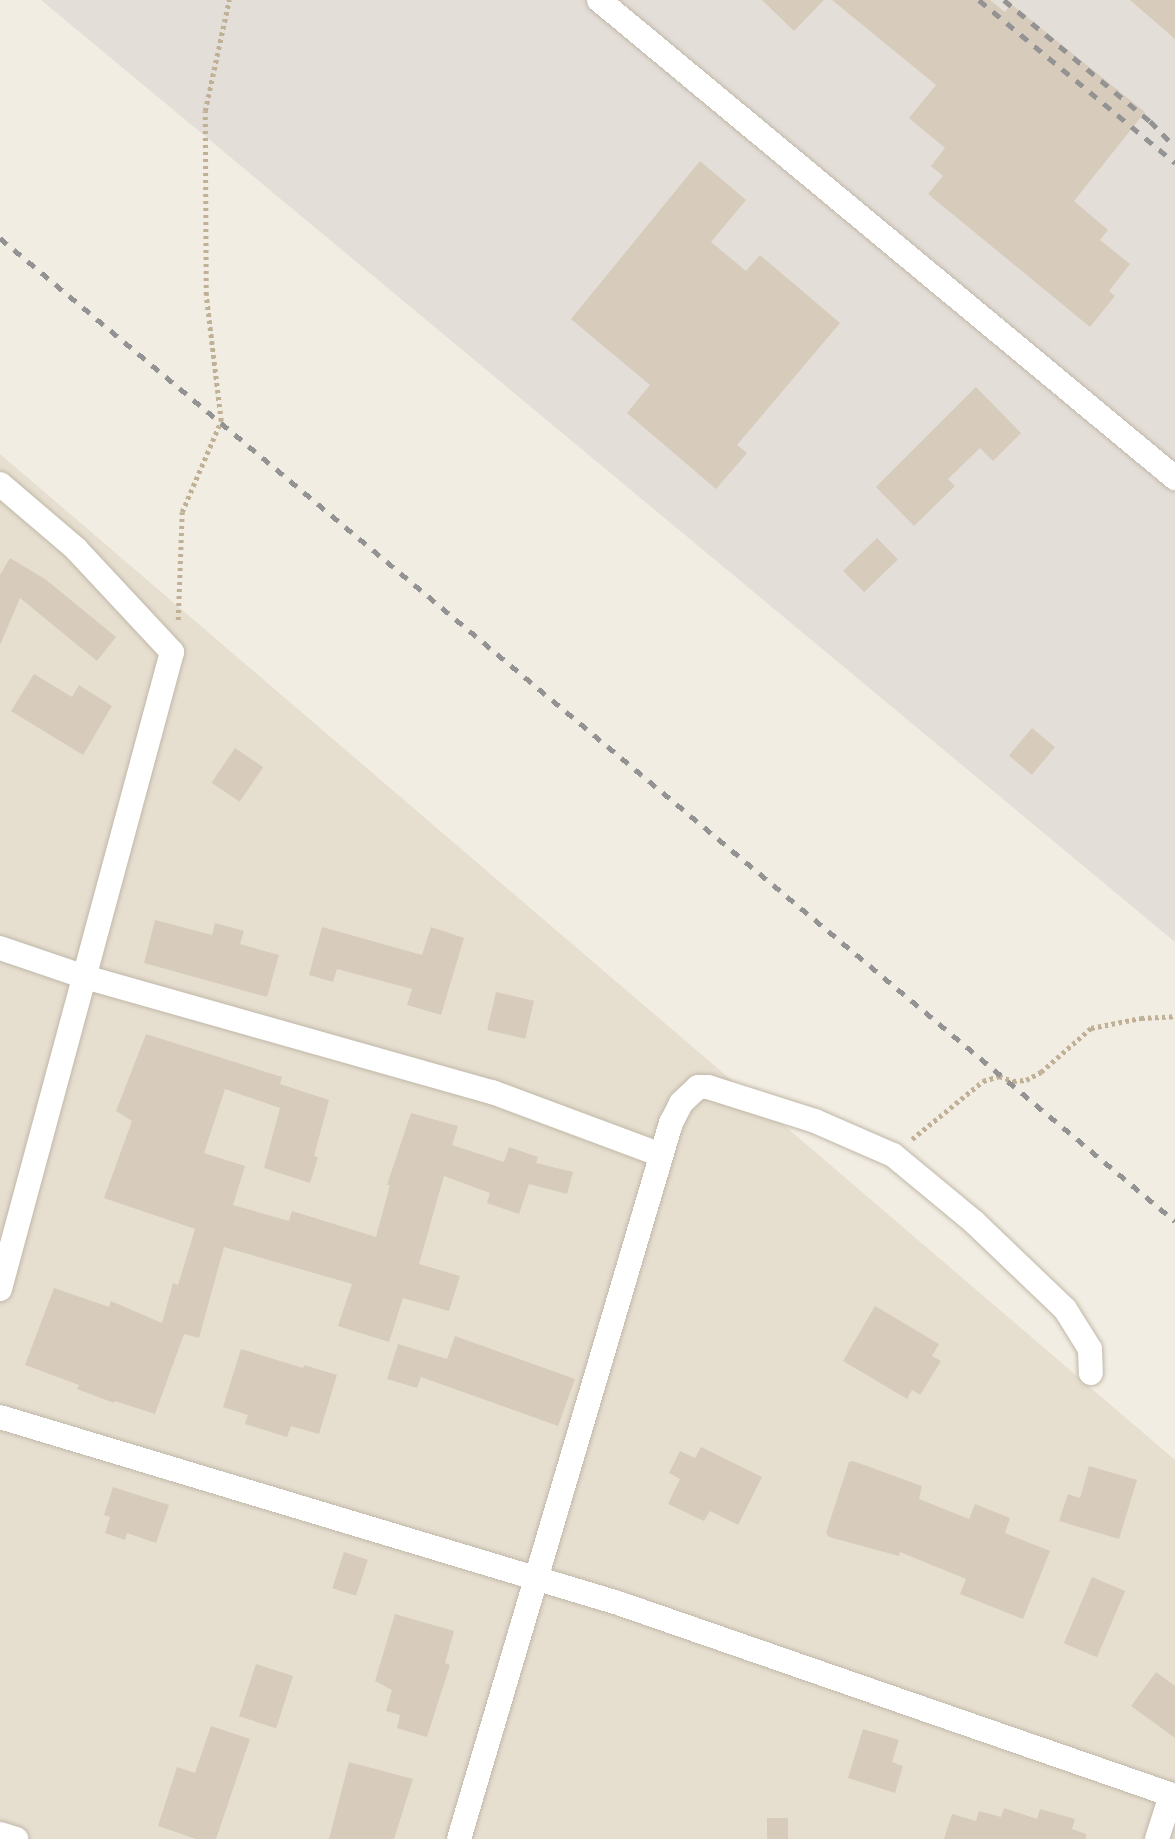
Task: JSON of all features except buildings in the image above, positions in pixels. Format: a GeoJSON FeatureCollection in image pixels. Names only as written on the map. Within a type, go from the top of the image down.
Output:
{"type":"FeatureCollection","features":[{"type":"Feature","properties":{"kind":"street"},"geometry":{"type":"LineString","coordinates":[[599,0],[1175,478]]}},
{"type":"Feature","properties":{"kind":"street"},"geometry":{"type":"LineString","coordinates":[[0,484],[76,549],[172,652],[0,1289]]}},
{"type":"Feature","properties":{"kind":"street"},"geometry":{"type":"LineString","coordinates":[[0,948],[85,977],[492,1092],[662,1155]]}},
{"type":"Feature","properties":{"kind":"street"},"geometry":{"type":"LineString","coordinates":[[459,1839],[662,1155],[681,1103],[698,1087],[708,1087],[815,1121],[893,1155],[974,1222],[1065,1309],[1090,1349],[1091,1373]]}},
{"type":"Feature","properties":{"kind":"street"},"geometry":{"type":"LineString","coordinates":[[0,1418],[618,1603],[1173,1795],[1157,1839]]}},
{"type":"Feature","properties":{"kind":"street"},"geometry":{"type":"LineString","coordinates":[[0,1834],[16,1839]]}},
{"type":"Feature","properties":{"kind":"path"},"geometry":{"type":"LineString","coordinates":[[172,652],[180,611],[182,512],[220,421],[206,295],[205,111],[229,0]]}},
{"type":"Feature","properties":{"kind":"path"},"geometry":{"type":"LineString","coordinates":[[893,1155],[982,1081],[999,1076],[1013,1081],[1026,1080],[1041,1072],[1091,1028],[1141,1018],[1175,1016]]}},
{"type":"Feature","properties":{"kind":"shaded area"},"geometry":{"type":"Polygon","coordinates":[[[41,0],[1175,0],[1175,942],[41,0]]]}},
{"type":"Feature","properties":{"kind":"shaded area"},"geometry":{"type":"Polygon","coordinates":[[[0,454],[1175,1460],[1175,1839],[0,1839],[0,454]]]}},
{"type":"Feature","properties":{"kind":"railway"},"geometry":{"type":"LineString","coordinates":[[979,0],[1175,163]]}},
{"type":"Feature","properties":{"kind":"railway"},"geometry":{"type":"LineString","coordinates":[[1004,0],[1150,121],[1175,147]]}},
{"type":"Feature","properties":{"kind":"railway"},"geometry":{"type":"LineString","coordinates":[[0,238],[1175,1221]]}}]}
